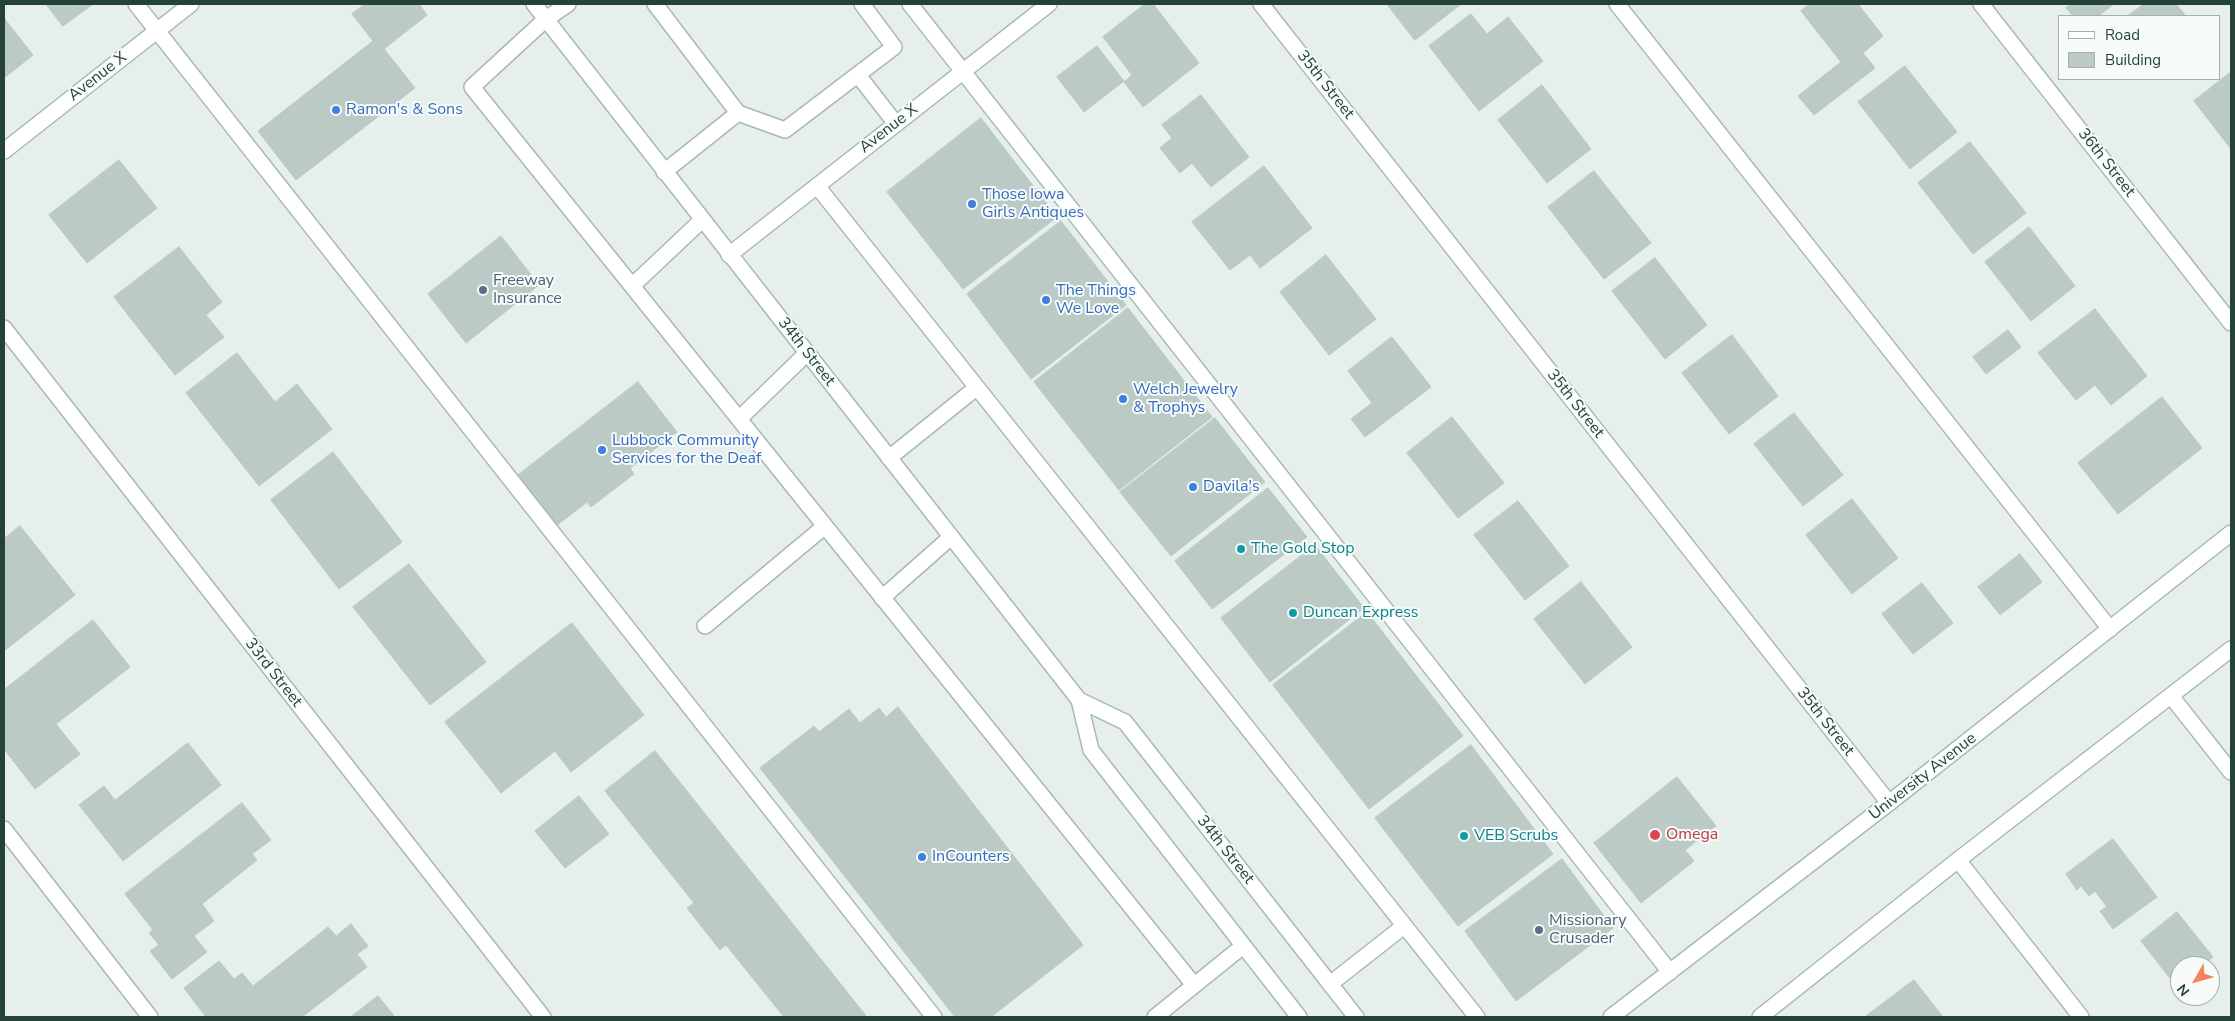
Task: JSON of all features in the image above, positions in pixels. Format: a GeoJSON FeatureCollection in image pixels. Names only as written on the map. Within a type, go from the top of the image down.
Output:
{"type":"FeatureCollection","features":[{"type":"Feature","properties":{"kind":"street"},"geometry":{"type":"LineString","coordinates":[[136,4],[934,1017]]}},
{"type":"Feature","properties":{"kind":"street","name":"Avenue X"},"geometry":{"type":"LineString","coordinates":[[4,151],[191,4]]}},
{"type":"Feature","properties":{"kind":"street","name":"34th Street"},"geometry":{"type":"LineString","coordinates":[[534,4],[1079,700],[1091,750],[1299,1017]]}},
{"type":"Feature","properties":{"kind":"street"},"geometry":{"type":"LineString","coordinates":[[568,4],[546,19],[472,87],[1194,985]]}},
{"type":"Feature","properties":{"kind":"street"},"geometry":{"type":"LineString","coordinates":[[655,4],[738,113],[785,130],[894,46],[862,4]]}},
{"type":"Feature","properties":{"kind":"street"},"geometry":{"type":"LineString","coordinates":[[910,4],[1670,972]]}},
{"type":"Feature","properties":{"kind":"street","name":"Avenue X"},"geometry":{"type":"LineString","coordinates":[[729,255],[1049,4]]}},
{"type":"Feature","properties":{"kind":"street","name":"35th Street"},"geometry":{"type":"LineString","coordinates":[[1261,4],[1890,803]]}},
{"type":"Feature","properties":{"kind":"street"},"geometry":{"type":"LineString","coordinates":[[1617,4],[2110,629]]}},
{"type":"Feature","properties":{"kind":"street","name":"36th Street"},"geometry":{"type":"LineString","coordinates":[[1981,4],[2231,323]]}},
{"type":"Feature","properties":{"kind":"street"},"geometry":{"type":"LineString","coordinates":[[858,75],[896,124]]}},
{"type":"Feature","properties":{"kind":"street"},"geometry":{"type":"LineString","coordinates":[[664,172],[738,113]]}},
{"type":"Feature","properties":{"kind":"street"},"geometry":{"type":"LineString","coordinates":[[817,186],[1477,1017]]}},
{"type":"Feature","properties":{"kind":"street"},"geometry":{"type":"LineString","coordinates":[[632,286],[702,220]]}},
{"type":"Feature","properties":{"kind":"street","name":"33rd Street"},"geometry":{"type":"LineString","coordinates":[[4,328],[543,1017]]}},
{"type":"Feature","properties":{"kind":"street"},"geometry":{"type":"LineString","coordinates":[[738,419],[807,353]]}},
{"type":"Feature","properties":{"kind":"street"},"geometry":{"type":"LineString","coordinates":[[889,458],[976,388]]}},
{"type":"Feature","properties":{"kind":"street"},"geometry":{"type":"LineString","coordinates":[[705,626],[825,526]]}},
{"type":"Feature","properties":{"kind":"street","name":"University Avenue"},"geometry":{"type":"LineString","coordinates":[[1611,1017],[1890,803],[2231,533]]}},
{"type":"Feature","properties":{"kind":"street"},"geometry":{"type":"LineString","coordinates":[[882,598],[951,537]]}},
{"type":"Feature","properties":{"kind":"street"},"geometry":{"type":"LineString","coordinates":[[1760,1017],[1958,860],[2231,649]]}},
{"type":"Feature","properties":{"kind":"street"},"geometry":{"type":"LineString","coordinates":[[2171,696],[2231,772]]}},
{"type":"Feature","properties":{"kind":"street","name":"34th Street"},"geometry":{"type":"LineString","coordinates":[[1079,700],[1125,722],[1356,1017]]}},
{"type":"Feature","properties":{"kind":"street"},"geometry":{"type":"LineString","coordinates":[[4,829],[150,1017]]}},
{"type":"Feature","properties":{"kind":"street"},"geometry":{"type":"LineString","coordinates":[[1958,860],[2081,1017]]}},
{"type":"Feature","properties":{"kind":"street"},"geometry":{"type":"LineString","coordinates":[[1330,984],[1404,926]]}},
{"type":"Feature","properties":{"kind":"street"},"geometry":{"type":"LineString","coordinates":[[1155,1017],[1243,946]]}},
{"type":"Feature","properties":{"kind":"building"},"geometry":{"type":"Polygon","coordinates":[[[46,4],[93,4],[63,26],[46,4]]]}},
{"type":"Feature","properties":{"kind":"building","name":"Ramon's & Sons"},"geometry":{"type":"Polygon","coordinates":[[[365,4],[419,4],[427,15],[384,49],[415,88],[296,180],[258,131],[373,41],[352,14],[365,4]]]}},
{"type":"Feature","properties":{"kind":"building"},"geometry":{"type":"Polygon","coordinates":[[[1145,4],[1153,4],[1199,63],[1143,107],[1124,82],[1132,75],[1103,37],[1145,4]]]}},
{"type":"Feature","properties":{"kind":"building"},"geometry":{"type":"Polygon","coordinates":[[[1387,4],[1461,4],[1415,40],[1387,4]]]}},
{"type":"Feature","properties":{"kind":"building"},"geometry":{"type":"Polygon","coordinates":[[[1810,4],[1858,4],[1883,36],[1863,53],[1875,68],[1814,115],[1798,96],[1841,62],[1801,11],[1810,4]]]}},
{"type":"Feature","properties":{"kind":"building"},"geometry":{"type":"Polygon","coordinates":[[[2072,4],[2114,4],[2099,15],[2072,15],[2066,8],[2072,4]]]}},
{"type":"Feature","properties":{"kind":"building"},"geometry":{"type":"Polygon","coordinates":[[[2144,4],[2176,4],[2185,15],[2129,15],[2144,4]]]}},
{"type":"Feature","properties":{"kind":"building"},"geometry":{"type":"Polygon","coordinates":[[[1471,14],[1487,34],[1508,17],[1543,61],[1479,111],[1429,46],[1471,14]]]}},
{"type":"Feature","properties":{"kind":"building"},"geometry":{"type":"Polygon","coordinates":[[[4,18],[33,55],[4,78],[4,18]]]}},
{"type":"Feature","properties":{"kind":"building"},"geometry":{"type":"Polygon","coordinates":[[[1097,46],[1124,81],[1084,112],[1057,77],[1097,46]]]}},
{"type":"Feature","properties":{"kind":"building"},"geometry":{"type":"Polygon","coordinates":[[[1905,66],[1957,132],[1910,169],[1858,102],[1905,66]]]}},
{"type":"Feature","properties":{"kind":"building"},"geometry":{"type":"Polygon","coordinates":[[[2231,72],[2231,149],[2194,101],[2231,72]]]}},
{"type":"Feature","properties":{"kind":"building"},"geometry":{"type":"Polygon","coordinates":[[[1542,85],[1591,149],[1547,183],[1498,120],[1542,85]]]}},
{"type":"Feature","properties":{"kind":"building"},"geometry":{"type":"Polygon","coordinates":[[[1201,95],[1249,157],[1211,187],[1192,163],[1180,173],[1160,148],[1172,138],[1162,125],[1201,95]]]}},
{"type":"Feature","properties":{"kind":"building","name":"Those Iowa Girls Antiques"},"geometry":{"type":"Polygon","coordinates":[[[981,118],[1057,217],[963,289],[887,192],[981,118]]]}},
{"type":"Feature","properties":{"kind":"building"},"geometry":{"type":"Polygon","coordinates":[[[1970,142],[2026,213],[1973,254],[1918,183],[1970,142]]]}},
{"type":"Feature","properties":{"kind":"building"},"geometry":{"type":"Polygon","coordinates":[[[119,160],[157,208],[87,263],[49,215],[119,160]]]}},
{"type":"Feature","properties":{"kind":"building"},"geometry":{"type":"Polygon","coordinates":[[[1264,166],[1312,228],[1260,268],[1250,255],[1230,270],[1192,222],[1264,166]]]}},
{"type":"Feature","properties":{"kind":"building"},"geometry":{"type":"Polygon","coordinates":[[[1594,171],[1651,243],[1604,279],[1548,207],[1594,171]]]}},
{"type":"Feature","properties":{"kind":"building","name":"The Things We Love"},"geometry":{"type":"Polygon","coordinates":[[[1061,221],[1126,305],[1031,379],[967,294],[1061,221]]]}},
{"type":"Feature","properties":{"kind":"building"},"geometry":{"type":"Polygon","coordinates":[[[2029,227],[2075,286],[2031,321],[1985,262],[2029,227]]]}},
{"type":"Feature","properties":{"kind":"building","name":"Freeway Insurance"},"geometry":{"type":"Polygon","coordinates":[[[501,236],[539,285],[466,343],[428,294],[501,236]]]}},
{"type":"Feature","properties":{"kind":"building"},"geometry":{"type":"Polygon","coordinates":[[[179,247],[222,302],[206,315],[224,337],[175,375],[114,297],[179,247]]]}},
{"type":"Feature","properties":{"kind":"building"},"geometry":{"type":"Polygon","coordinates":[[[1326,255],[1376,319],[1329,355],[1280,292],[1326,255]]]}},
{"type":"Feature","properties":{"kind":"building"},"geometry":{"type":"Polygon","coordinates":[[[1655,258],[1707,325],[1665,359],[1612,291],[1655,258]]]}},
{"type":"Feature","properties":{"kind":"building","name":"Welch Jewelry & Trophys"},"geometry":{"type":"Polygon","coordinates":[[[1128,308],[1212,417],[1119,490],[1034,382],[1128,308]]]}},
{"type":"Feature","properties":{"kind":"building"},"geometry":{"type":"Polygon","coordinates":[[[2095,309],[2147,376],[2111,405],[2095,385],[2076,400],[2038,353],[2095,309]]]}},
{"type":"Feature","properties":{"kind":"building"},"geometry":{"type":"Polygon","coordinates":[[[2008,330],[2021,347],[1986,374],[1973,357],[2008,330]]]}},
{"type":"Feature","properties":{"kind":"building"},"geometry":{"type":"Polygon","coordinates":[[[1732,335],[1778,396],[1729,434],[1682,373],[1732,335]]]}},
{"type":"Feature","properties":{"kind":"building"},"geometry":{"type":"Polygon","coordinates":[[[1392,337],[1431,387],[1365,437],[1351,419],[1372,403],[1348,371],[1392,337]]]}},
{"type":"Feature","properties":{"kind":"building"},"geometry":{"type":"Polygon","coordinates":[[[237,353],[275,402],[297,384],[332,429],[259,486],[186,393],[237,353]]]}},
{"type":"Feature","properties":{"kind":"building","name":"Lubbock Community Services for the Deaf"},"geometry":{"type":"Polygon","coordinates":[[[638,382],[677,432],[630,468],[634,474],[591,507],[587,502],[556,526],[517,476],[638,382]]]}},
{"type":"Feature","properties":{"kind":"building"},"geometry":{"type":"Polygon","coordinates":[[[2162,397],[2202,448],[2118,514],[2078,463],[2162,397]]]}},
{"type":"Feature","properties":{"kind":"building"},"geometry":{"type":"Polygon","coordinates":[[[1794,413],[1843,475],[1803,506],[1754,444],[1794,413]]]}},
{"type":"Feature","properties":{"kind":"building"},"geometry":{"type":"Polygon","coordinates":[[[1452,417],[1504,483],[1458,518],[1407,453],[1452,417]]]}},
{"type":"Feature","properties":{"kind":"building","name":"Davila's"},"geometry":{"type":"Polygon","coordinates":[[[1215,418],[1265,482],[1171,556],[1120,492],[1215,418]]]}},
{"type":"Feature","properties":{"kind":"building"},"geometry":{"type":"Polygon","coordinates":[[[333,452],[402,542],[339,589],[271,500],[333,452]]]}},
{"type":"Feature","properties":{"kind":"building","name":"The Gold Stop"},"geometry":{"type":"Polygon","coordinates":[[[1268,488],[1307,537],[1212,609],[1175,561],[1268,488]]]}},
{"type":"Feature","properties":{"kind":"building"},"geometry":{"type":"Polygon","coordinates":[[[1852,499],[1898,558],[1852,594],[1806,535],[1852,499]]]}},
{"type":"Feature","properties":{"kind":"building"},"geometry":{"type":"Polygon","coordinates":[[[1518,501],[1569,566],[1525,600],[1474,535],[1518,501]]]}},
{"type":"Feature","properties":{"kind":"building"},"geometry":{"type":"Polygon","coordinates":[[[20,526],[75,595],[4,651],[4,539],[20,526]]]}},
{"type":"Feature","properties":{"kind":"building","name":"Duncan Express"},"geometry":{"type":"Polygon","coordinates":[[[1315,545],[1364,608],[1270,682],[1221,618],[1315,545]]]}},
{"type":"Feature","properties":{"kind":"building"},"geometry":{"type":"Polygon","coordinates":[[[2020,554],[2042,582],[2000,615],[1978,587],[2020,554]]]}},
{"type":"Feature","properties":{"kind":"building"},"geometry":{"type":"Polygon","coordinates":[[[409,564],[486,662],[430,705],[353,607],[409,564]]]}},
{"type":"Feature","properties":{"kind":"building"},"geometry":{"type":"Polygon","coordinates":[[[1581,582],[1632,647],[1585,684],[1534,619],[1581,582]]]}},
{"type":"Feature","properties":{"kind":"building"},"geometry":{"type":"Polygon","coordinates":[[[1922,583],[1953,623],[1913,654],[1882,614],[1922,583]]]}},
{"type":"Feature","properties":{"kind":"building"},"geometry":{"type":"Polygon","coordinates":[[[1367,612],[1463,736],[1369,809],[1273,685],[1367,612]]]}},
{"type":"Feature","properties":{"kind":"building"},"geometry":{"type":"Polygon","coordinates":[[[93,620],[130,667],[56,724],[80,754],[35,789],[4,749],[4,690],[93,620]]]}},
{"type":"Feature","properties":{"kind":"building"},"geometry":{"type":"Polygon","coordinates":[[[572,623],[644,715],[571,772],[555,751],[501,793],[445,722],[572,623]]]}},
{"type":"Feature","properties":{"kind":"building","name":"InCounters"},"geometry":{"type":"Polygon","coordinates":[[[898,707],[1083,945],[991,1017],[955,1017],[760,768],[814,726],[819,732],[849,709],[860,723],[879,708],[886,717],[898,707]]]}},
{"type":"Feature","properties":{"kind":"building"},"geometry":{"type":"Polygon","coordinates":[[[188,743],[221,785],[123,861],[79,805],[104,786],[115,800],[188,743]]]}},
{"type":"Feature","properties":{"kind":"building","name":"VEB Scrubs"},"geometry":{"type":"Polygon","coordinates":[[[1471,745],[1553,854],[1458,926],[1375,818],[1471,745]]]}},
{"type":"Feature","properties":{"kind":"building"},"geometry":{"type":"Polygon","coordinates":[[[655,751],[867,1017],[784,1017],[726,945],[720,950],[687,908],[694,903],[605,791],[655,751]]]}},
{"type":"Feature","properties":{"kind":"building","name":"Omega"},"geometry":{"type":"Polygon","coordinates":[[[1677,777],[1716,826],[1685,850],[1694,861],[1641,903],[1594,843],[1677,777]]]}},
{"type":"Feature","properties":{"kind":"building"},"geometry":{"type":"Polygon","coordinates":[[[579,796],[609,834],[565,868],[535,831],[579,796]]]}},
{"type":"Feature","properties":{"kind":"building"},"geometry":{"type":"Polygon","coordinates":[[[242,803],[271,840],[252,854],[257,860],[202,904],[214,921],[194,936],[207,952],[172,979],[150,951],[159,945],[149,933],[153,930],[125,894],[242,803]]]}},
{"type":"Feature","properties":{"kind":"building"},"geometry":{"type":"Polygon","coordinates":[[[2113,839],[2157,897],[2113,929],[2100,911],[2107,907],[2095,891],[2089,896],[2081,886],[2077,890],[2066,874],[2113,839]]]}},
{"type":"Feature","properties":{"kind":"building","name":"Missionary Crusader"},"geometry":{"type":"Polygon","coordinates":[[[1562,859],[1613,928],[1516,1001],[1465,931],[1562,859]]]}},
{"type":"Feature","properties":{"kind":"building"},"geometry":{"type":"Polygon","coordinates":[[[2177,912],[2212,956],[2170,956],[2170,978],[2141,941],[2177,912]]]}},
{"type":"Feature","properties":{"kind":"building"},"geometry":{"type":"Polygon","coordinates":[[[351,924],[368,946],[357,954],[367,967],[302,1017],[206,1017],[184,988],[219,961],[234,979],[242,973],[253,986],[328,927],[336,936],[351,924]]]}},
{"type":"Feature","properties":{"kind":"building"},"geometry":{"type":"Polygon","coordinates":[[[1914,980],[1943,1017],[1865,1017],[1914,980]]]}},
{"type":"Feature","properties":{"kind":"building"},"geometry":{"type":"Polygon","coordinates":[[[378,996],[395,1017],[351,1017],[378,996]]]}},
{"type":"Feature","properties":{"kind":"place","name":"Ramon's & Sons"},"geometry":{"type":"Point","coordinates":[336,110]}},
{"type":"Feature","properties":{"kind":"place","name":"Those Iowa Girls Antiques"},"geometry":{"type":"Point","coordinates":[972,204]}},
{"type":"Feature","properties":{"kind":"place","name":"Freeway Insurance"},"geometry":{"type":"Point","coordinates":[483,290]}},
{"type":"Feature","properties":{"kind":"place","name":"The Things We Love"},"geometry":{"type":"Point","coordinates":[1046,300]}},
{"type":"Feature","properties":{"kind":"place","name":"Welch Jewelry & Trophys"},"geometry":{"type":"Point","coordinates":[1123,399]}},
{"type":"Feature","properties":{"kind":"place","name":"Lubbock Community Services for the Deaf"},"geometry":{"type":"Point","coordinates":[602,450]}},
{"type":"Feature","properties":{"kind":"place","name":"Davila's"},"geometry":{"type":"Point","coordinates":[1193,487]}},
{"type":"Feature","properties":{"kind":"place","name":"The Gold Stop"},"geometry":{"type":"Point","coordinates":[1241,549]}},
{"type":"Feature","properties":{"kind":"place","name":"Duncan Express"},"geometry":{"type":"Point","coordinates":[1293,613]}},
{"type":"Feature","properties":{"kind":"place","name":"Omega"},"geometry":{"type":"Point","coordinates":[1655,835]}},
{"type":"Feature","properties":{"kind":"place","name":"VEB Scrubs"},"geometry":{"type":"Point","coordinates":[1464,836]}},
{"type":"Feature","properties":{"kind":"place","name":"InCounters"},"geometry":{"type":"Point","coordinates":[922,857]}},
{"type":"Feature","properties":{"kind":"place","name":"Missionary Crusader"},"geometry":{"type":"Point","coordinates":[1539,930]}}]}
